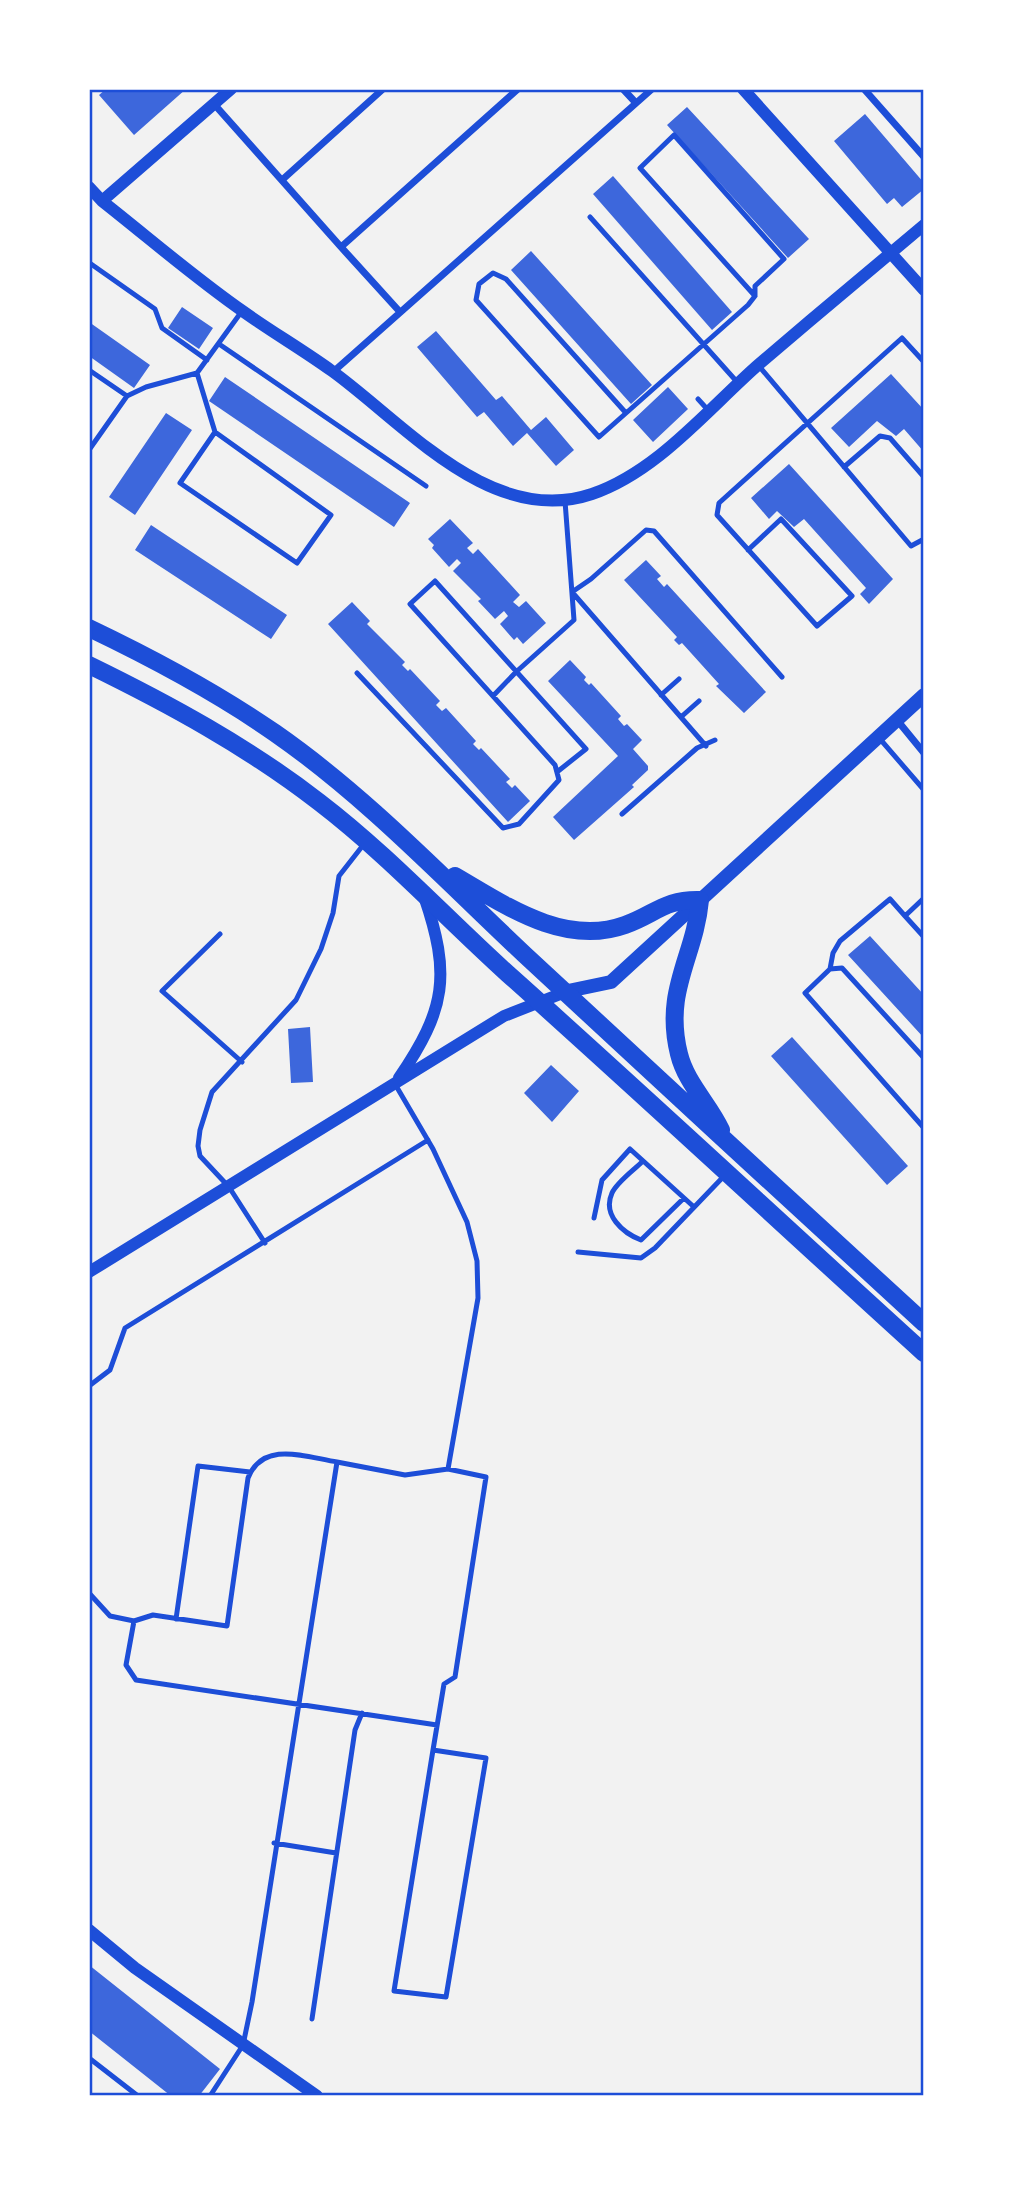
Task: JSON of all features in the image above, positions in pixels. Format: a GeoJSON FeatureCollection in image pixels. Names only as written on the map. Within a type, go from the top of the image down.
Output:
{"type":"FeatureCollection","features":[{"type":"Feature","properties":{"kind":"main road"},"geometry":{"type":"LineString","coordinates":[[89,628],[173,670],[277,734],[431,862],[727,1143],[924,1324]]}},
{"type":"Feature","properties":{"kind":"main road"},"geometry":{"type":"LineString","coordinates":[[89,665],[151,695],[226,739],[319,802],[423,892],[924,1353]]}},
{"type":"Feature","properties":{"kind":"main road"},"geometry":{"type":"LineString","coordinates":[[568,991],[611,982],[924,695]]}},
{"type":"Feature","properties":{"kind":"main road"},"geometry":{"type":"LineString","coordinates":[[431,862],[532,918],[566,930],[602,930],[624,926],[677,899],[700,900]]}},
{"type":"Feature","properties":{"kind":"main road"},"geometry":{"type":"LineString","coordinates":[[700,900],[698,924],[677,983],[676,1030],[679,1055],[694,1089],[716,1118],[727,1143]]}},
{"type":"Feature","properties":{"kind":"street"},"geometry":{"type":"LineString","coordinates":[[102,201],[231,89]]}},
{"type":"Feature","properties":{"kind":"street"},"geometry":{"type":"LineString","coordinates":[[282,180],[383,89]]}},
{"type":"Feature","properties":{"kind":"street"},"geometry":{"type":"LineString","coordinates":[[341,247],[518,89]]}},
{"type":"Feature","properties":{"kind":"street"},"geometry":{"type":"LineString","coordinates":[[623,89],[636,103]]}},
{"type":"Feature","properties":{"kind":"street"},"geometry":{"type":"LineString","coordinates":[[333,372],[652,89]]}},
{"type":"Feature","properties":{"kind":"street"},"geometry":{"type":"LineString","coordinates":[[743,89],[924,290]]}},
{"type":"Feature","properties":{"kind":"street"},"geometry":{"type":"LineString","coordinates":[[864,89],[924,157]]}},
{"type":"Feature","properties":{"kind":"street"},"geometry":{"type":"LineString","coordinates":[[214,104],[400,312]]}},
{"type":"Feature","properties":{"kind":"street"},"geometry":{"type":"LineString","coordinates":[[89,187],[102,201],[242,311],[333,372],[428,450],[467,474],[519,496],[565,501],[594,493],[616,483],[663,450],[758,365],[924,225]]}},
{"type":"Feature","properties":{"kind":"street"},"geometry":{"type":"LineString","coordinates":[[896,720],[924,753]]}},
{"type":"Feature","properties":{"kind":"street"},"geometry":{"type":"LineString","coordinates":[[395,1084],[421,1046],[438,1006],[442,978],[439,939],[423,892]]}},
{"type":"Feature","properties":{"kind":"street"},"geometry":{"type":"LineString","coordinates":[[89,1272],[506,1015],[538,1000],[568,991]]}},
{"type":"Feature","properties":{"kind":"street"},"geometry":{"type":"LineString","coordinates":[[89,1930],[135,1968],[317,2096]]}},
{"type":"Feature","properties":{"kind":"lane"},"geometry":{"type":"LineString","coordinates":[[626,413],[506,279],[493,273],[479,284],[476,300],[599,437],[626,413],[703,344],[755,296],[755,286],[784,259],[674,135],[640,167],[755,296]]}},
{"type":"Feature","properties":{"kind":"lane"},"geometry":{"type":"LineString","coordinates":[[590,217],[738,383]]}},
{"type":"Feature","properties":{"kind":"lane"},"geometry":{"type":"LineString","coordinates":[[91,264],[155,309],[162,328],[207,360]]}},
{"type":"Feature","properties":{"kind":"lane"},"geometry":{"type":"LineString","coordinates":[[89,450],[127,396],[146,387],[197,373],[242,311]]}},
{"type":"Feature","properties":{"kind":"lane"},"geometry":{"type":"LineString","coordinates":[[748,550],[782,519],[852,596],[817,626],[748,550],[717,515],[719,503],[902,338],[924,362]]}},
{"type":"Feature","properties":{"kind":"lane"},"geometry":{"type":"LineString","coordinates":[[219,344],[426,486]]}},
{"type":"Feature","properties":{"kind":"lane"},"geometry":{"type":"LineString","coordinates":[[758,365],[911,546],[924,539]]}},
{"type":"Feature","properties":{"kind":"lane"},"geometry":{"type":"LineString","coordinates":[[89,370],[127,396]]}},
{"type":"Feature","properties":{"kind":"lane"},"geometry":{"type":"LineString","coordinates":[[197,373],[215,432],[331,515],[297,563],[180,483],[215,432]]}},
{"type":"Feature","properties":{"kind":"lane"},"geometry":{"type":"LineString","coordinates":[[698,399],[708,410]]}},
{"type":"Feature","properties":{"kind":"lane"},"geometry":{"type":"LineString","coordinates":[[844,467],[880,436],[890,438],[924,477]]}},
{"type":"Feature","properties":{"kind":"lane"},"geometry":{"type":"LineString","coordinates":[[493,696],[516,671],[574,620],[565,501]]}},
{"type":"Feature","properties":{"kind":"lane"},"geometry":{"type":"LineString","coordinates":[[572,592],[591,579],[646,530],[654,531],[782,677]]}},
{"type":"Feature","properties":{"kind":"lane"},"geometry":{"type":"LineString","coordinates":[[357,673],[503,828],[519,824],[559,780],[555,765],[410,604],[435,581],[586,749],[557,772]]}},
{"type":"Feature","properties":{"kind":"lane"},"geometry":{"type":"LineString","coordinates":[[572,592],[706,746]]}},
{"type":"Feature","properties":{"kind":"lane"},"geometry":{"type":"LineString","coordinates":[[661,695],[680,679]]}},
{"type":"Feature","properties":{"kind":"lane"},"geometry":{"type":"LineString","coordinates":[[681,717],[698,701]]}},
{"type":"Feature","properties":{"kind":"lane"},"geometry":{"type":"LineString","coordinates":[[878,736],[924,790]]}},
{"type":"Feature","properties":{"kind":"lane"},"geometry":{"type":"LineString","coordinates":[[622,814],[697,748],[715,740]]}},
{"type":"Feature","properties":{"kind":"lane"},"geometry":{"type":"LineString","coordinates":[[265,1242],[229,1188],[200,1156],[198,1146],[209,1096],[296,1000],[321,949],[333,913],[339,876],[366,842]]}},
{"type":"Feature","properties":{"kind":"lane"},"geometry":{"type":"LineString","coordinates":[[905,916],[924,898]]}},
{"type":"Feature","properties":{"kind":"lane"},"geometry":{"type":"LineString","coordinates":[[924,937],[890,899],[840,942],[833,953],[830,968],[805,993],[924,1128]]}},
{"type":"Feature","properties":{"kind":"lane"},"geometry":{"type":"LineString","coordinates":[[219,934],[162,991],[242,1062]]}},
{"type":"Feature","properties":{"kind":"lane"},"geometry":{"type":"LineString","coordinates":[[830,968],[842,968],[924,1058]]}},
{"type":"Feature","properties":{"kind":"lane"},"geometry":{"type":"LineString","coordinates":[[395,1084],[428,1140],[467,1222],[477,1261],[478,1298],[448,1469]]}},
{"type":"Feature","properties":{"kind":"lane"},"geometry":{"type":"LineString","coordinates":[[89,1386],[110,1370],[125,1328],[428,1140]]}},
{"type":"Feature","properties":{"kind":"lane"},"geometry":{"type":"LineString","coordinates":[[594,1217],[601,1180],[631,1149],[694,1207]]}},
{"type":"Feature","properties":{"kind":"lane"},"geometry":{"type":"LineString","coordinates":[[643,1161],[612,1192],[609,1206],[613,1219],[628,1235],[641,1240],[684,1198]]}},
{"type":"Feature","properties":{"kind":"lane"},"geometry":{"type":"LineString","coordinates":[[578,1252],[641,1258],[655,1248],[727,1173]]}},
{"type":"Feature","properties":{"kind":"lane"},"geometry":{"type":"LineString","coordinates":[[89,1593],[110,1616],[134,1621],[153,1615],[228,1626],[250,1472],[261,1459],[275,1453],[405,1475],[448,1469],[486,1477],[454,1677],[444,1685],[437,1725],[394,1991],[446,1997],[486,1758],[433,1750]]}},
{"type":"Feature","properties":{"kind":"lane"},"geometry":{"type":"LineString","coordinates":[[210,2096],[243,2045],[337,1462]]}},
{"type":"Feature","properties":{"kind":"lane"},"geometry":{"type":"LineString","coordinates":[[176,1619],[198,1466],[250,1472]]}},
{"type":"Feature","properties":{"kind":"lane"},"geometry":{"type":"LineString","coordinates":[[134,1621],[126,1665],[136,1680],[437,1725]]}},
{"type":"Feature","properties":{"kind":"lane"},"geometry":{"type":"LineString","coordinates":[[312,2020],[355,1730],[362,1713]]}},
{"type":"Feature","properties":{"kind":"lane"},"geometry":{"type":"LineString","coordinates":[[274,1843],[336,1853]]}},
{"type":"Feature","properties":{"kind":"lane"},"geometry":{"type":"LineString","coordinates":[[89,2058],[138,2096]]}},
{"type":"Feature","properties":{"kind":"building"},"geometry":{"type":"Polygon","coordinates":[[[106,89],[186,89],[134,135],[99,95],[106,89]]]}},
{"type":"Feature","properties":{"kind":"building"},"geometry":{"type":"Polygon","coordinates":[[[687,107],[809,239],[788,258],[667,125],[687,107]]]}},
{"type":"Feature","properties":{"kind":"building"},"geometry":{"type":"Polygon","coordinates":[[[865,114],[924,183],[924,189],[902,207],[894,198],[887,204],[834,141],[865,114]]]}},
{"type":"Feature","properties":{"kind":"building"},"geometry":{"type":"Polygon","coordinates":[[[613,176],[732,312],[712,330],[593,194],[613,176]]]}},
{"type":"Feature","properties":{"kind":"building"},"geometry":{"type":"Polygon","coordinates":[[[531,251],[652,385],[631,404],[511,270],[531,251]]]}},
{"type":"Feature","properties":{"kind":"building"},"geometry":{"type":"Polygon","coordinates":[[[182,307],[213,328],[199,349],[168,328],[182,307]]]}},
{"type":"Feature","properties":{"kind":"building"},"geometry":{"type":"Polygon","coordinates":[[[89,322],[150,365],[134,388],[89,356],[89,322]]]}},
{"type":"Feature","properties":{"kind":"building"},"geometry":{"type":"Polygon","coordinates":[[[436,331],[496,400],[502,396],[531,430],[546,417],[574,450],[556,466],[527,433],[513,446],[484,412],[477,417],[417,347],[436,331]]]}},
{"type":"Feature","properties":{"kind":"building"},"geometry":{"type":"Polygon","coordinates":[[[891,374],[924,410],[924,452],[904,429],[896,436],[877,421],[849,447],[831,428],[891,374]]]}},
{"type":"Feature","properties":{"kind":"building"},"geometry":{"type":"Polygon","coordinates":[[[225,377],[410,503],[394,527],[209,401],[225,377]]]}},
{"type":"Feature","properties":{"kind":"building"},"geometry":{"type":"Polygon","coordinates":[[[668,387],[688,409],[653,442],[633,420],[668,387]]]}},
{"type":"Feature","properties":{"kind":"building"},"geometry":{"type":"Polygon","coordinates":[[[166,413],[192,430],[135,515],[109,497],[166,413]]]}},
{"type":"Feature","properties":{"kind":"building"},"geometry":{"type":"Polygon","coordinates":[[[789,464],[893,579],[869,604],[860,594],[866,588],[804,519],[794,527],[777,511],[769,519],[751,498],[789,464]]]}},
{"type":"Feature","properties":{"kind":"building"},"geometry":{"type":"Polygon","coordinates":[[[450,519],[473,543],[467,548],[473,554],[478,549],[520,595],[513,602],[519,607],[526,601],[546,623],[523,644],[517,637],[514,640],[500,624],[508,616],[504,611],[495,619],[478,601],[481,599],[453,571],[461,563],[457,559],[449,567],[432,548],[434,545],[428,539],[450,519]]]}},
{"type":"Feature","properties":{"kind":"building"},"geometry":{"type":"Polygon","coordinates":[[[151,525],[287,615],[271,639],[135,550],[151,525]]]}},
{"type":"Feature","properties":{"kind":"building"},"geometry":{"type":"Polygon","coordinates":[[[646,560],[661,576],[657,579],[664,587],[667,584],[766,692],[744,713],[716,686],[719,684],[682,643],[679,645],[674,640],[677,637],[624,580],[646,560]]]}},
{"type":"Feature","properties":{"kind":"building"},"geometry":{"type":"Polygon","coordinates":[[[352,602],[370,621],[367,624],[405,662],[402,665],[408,671],[410,669],[440,701],[436,705],[442,711],[446,708],[476,741],[473,744],[479,750],[481,748],[510,779],[506,782],[512,788],[515,785],[530,801],[508,822],[328,624],[352,602]]]}},
{"type":"Feature","properties":{"kind":"building"},"geometry":{"type":"Polygon","coordinates":[[[570,660],[586,677],[584,680],[589,685],[591,683],[621,716],[618,719],[624,726],[627,724],[642,740],[633,749],[648,766],[648,770],[632,785],[634,787],[574,840],[553,817],[618,756],[548,681],[570,660]]]}},
{"type":"Feature","properties":{"kind":"building"},"geometry":{"type":"Polygon","coordinates":[[[870,936],[924,995],[924,1038],[848,955],[870,936]]]}},
{"type":"Feature","properties":{"kind":"building"},"geometry":{"type":"Polygon","coordinates":[[[310,1027],[313,1082],[291,1083],[288,1029],[310,1027]]]}},
{"type":"Feature","properties":{"kind":"building"},"geometry":{"type":"Polygon","coordinates":[[[792,1037],[908,1166],[887,1185],[771,1056],[792,1037]]]}},
{"type":"Feature","properties":{"kind":"building"},"geometry":{"type":"Polygon","coordinates":[[[551,1065],[579,1091],[552,1122],[524,1093],[551,1065]]]}},
{"type":"Feature","properties":{"kind":"building"},"geometry":{"type":"Polygon","coordinates":[[[89,1965],[220,2069],[199,2096],[171,2096],[89,2031],[89,1965]]]}}]}
